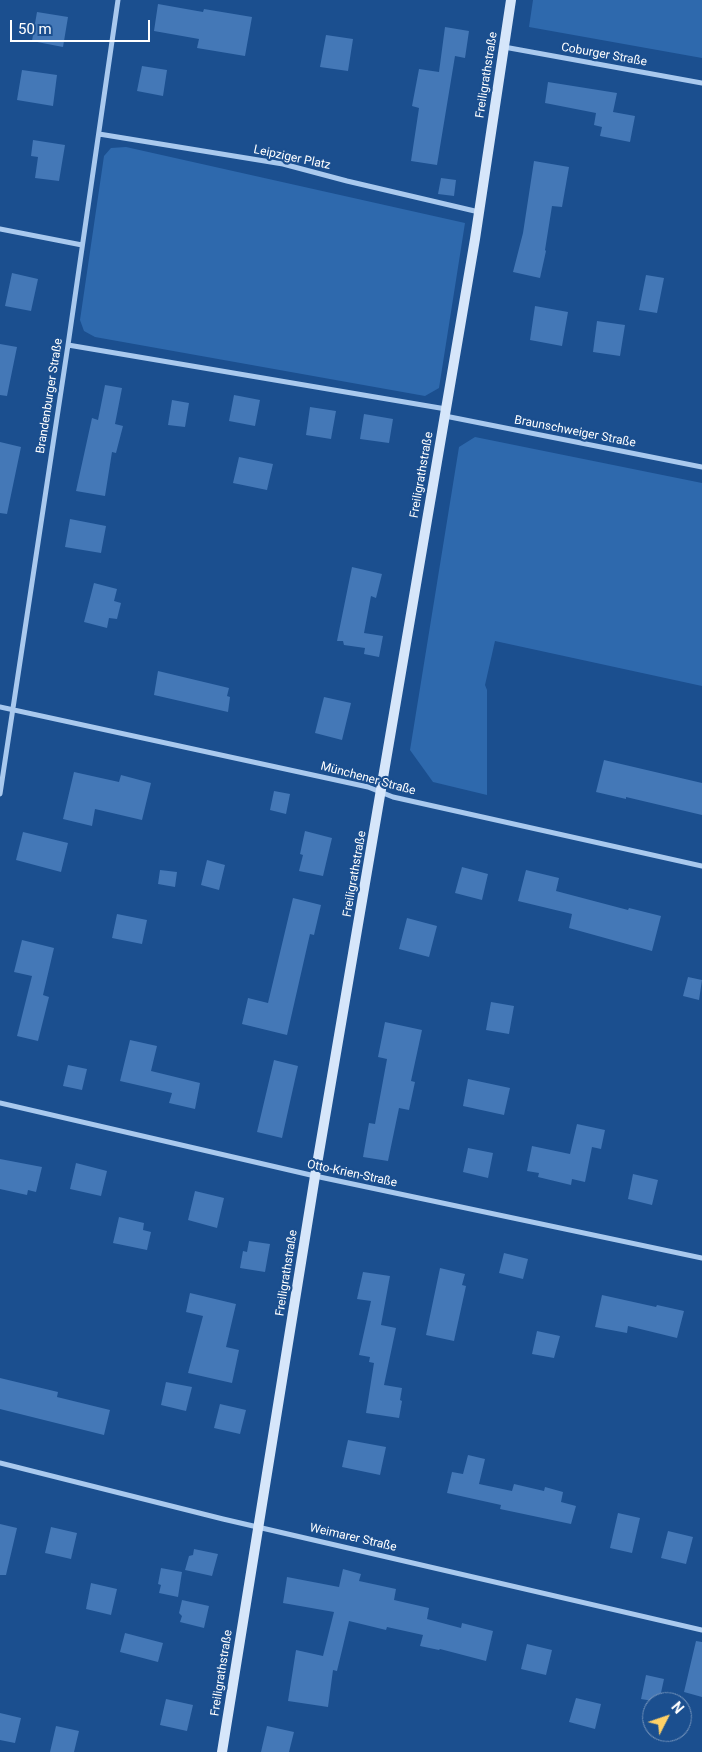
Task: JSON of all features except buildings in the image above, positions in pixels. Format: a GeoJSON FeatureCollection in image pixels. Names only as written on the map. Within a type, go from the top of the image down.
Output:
{"type":"FeatureCollection","features":[{"type":"Feature","properties":{"kind":"street","name":"Brandenburger Straße"},"geometry":{"type":"LineString","coordinates":[[0,794],[118,0]]}},
{"type":"Feature","properties":{"kind":"street","name":"Freiligrathstraße"},"geometry":{"type":"LineString","coordinates":[[222,1752],[260,1527],[315,1176],[479,212],[511,0]]}},
{"type":"Feature","properties":{"kind":"street","name":"Coburger Straße"},"geometry":{"type":"LineString","coordinates":[[503,47],[702,83]]}},
{"type":"Feature","properties":{"kind":"street","name":"Leipziger Platz"},"geometry":{"type":"LineString","coordinates":[[99,134],[283,164],[479,212]]}},
{"type":"Feature","properties":{"kind":"street"},"geometry":{"type":"LineString","coordinates":[[0,229],[82,245]]}},
{"type":"Feature","properties":{"kind":"street"},"geometry":{"type":"LineString","coordinates":[[68,345],[446,412]]}},
{"type":"Feature","properties":{"kind":"street","name":"Braunschweiger Straße"},"geometry":{"type":"LineString","coordinates":[[446,412],[702,467]]}},
{"type":"Feature","properties":{"kind":"street","name":"Münchener Straße"},"geometry":{"type":"LineString","coordinates":[[0,706],[368,787],[393,797],[702,866]]}},
{"type":"Feature","properties":{"kind":"street","name":"Otto-Krien-Straße"},"geometry":{"type":"LineString","coordinates":[[0,1102],[315,1176],[702,1258]]}},
{"type":"Feature","properties":{"kind":"street","name":"Weimarer Straße"},"geometry":{"type":"LineString","coordinates":[[0,1463],[260,1527],[702,1630]]}},
{"type":"Feature","properties":{"kind":"shaded area"},"geometry":{"type":"Polygon","coordinates":[[[533,0],[702,0],[702,58],[529,27],[533,0]]]}},
{"type":"Feature","properties":{"kind":"shaded area"},"geometry":{"type":"Polygon","coordinates":[[[126,147],[465,223],[439,388],[425,396],[95,337],[84,331],[80,320],[104,156],[111,148],[126,147]]]}},
{"type":"Feature","properties":{"kind":"shaded area"},"geometry":{"type":"Polygon","coordinates":[[[475,437],[702,483],[702,686],[495,641],[485,685],[487,690],[487,795],[433,782],[410,750],[459,447],[475,437]]]}}]}
